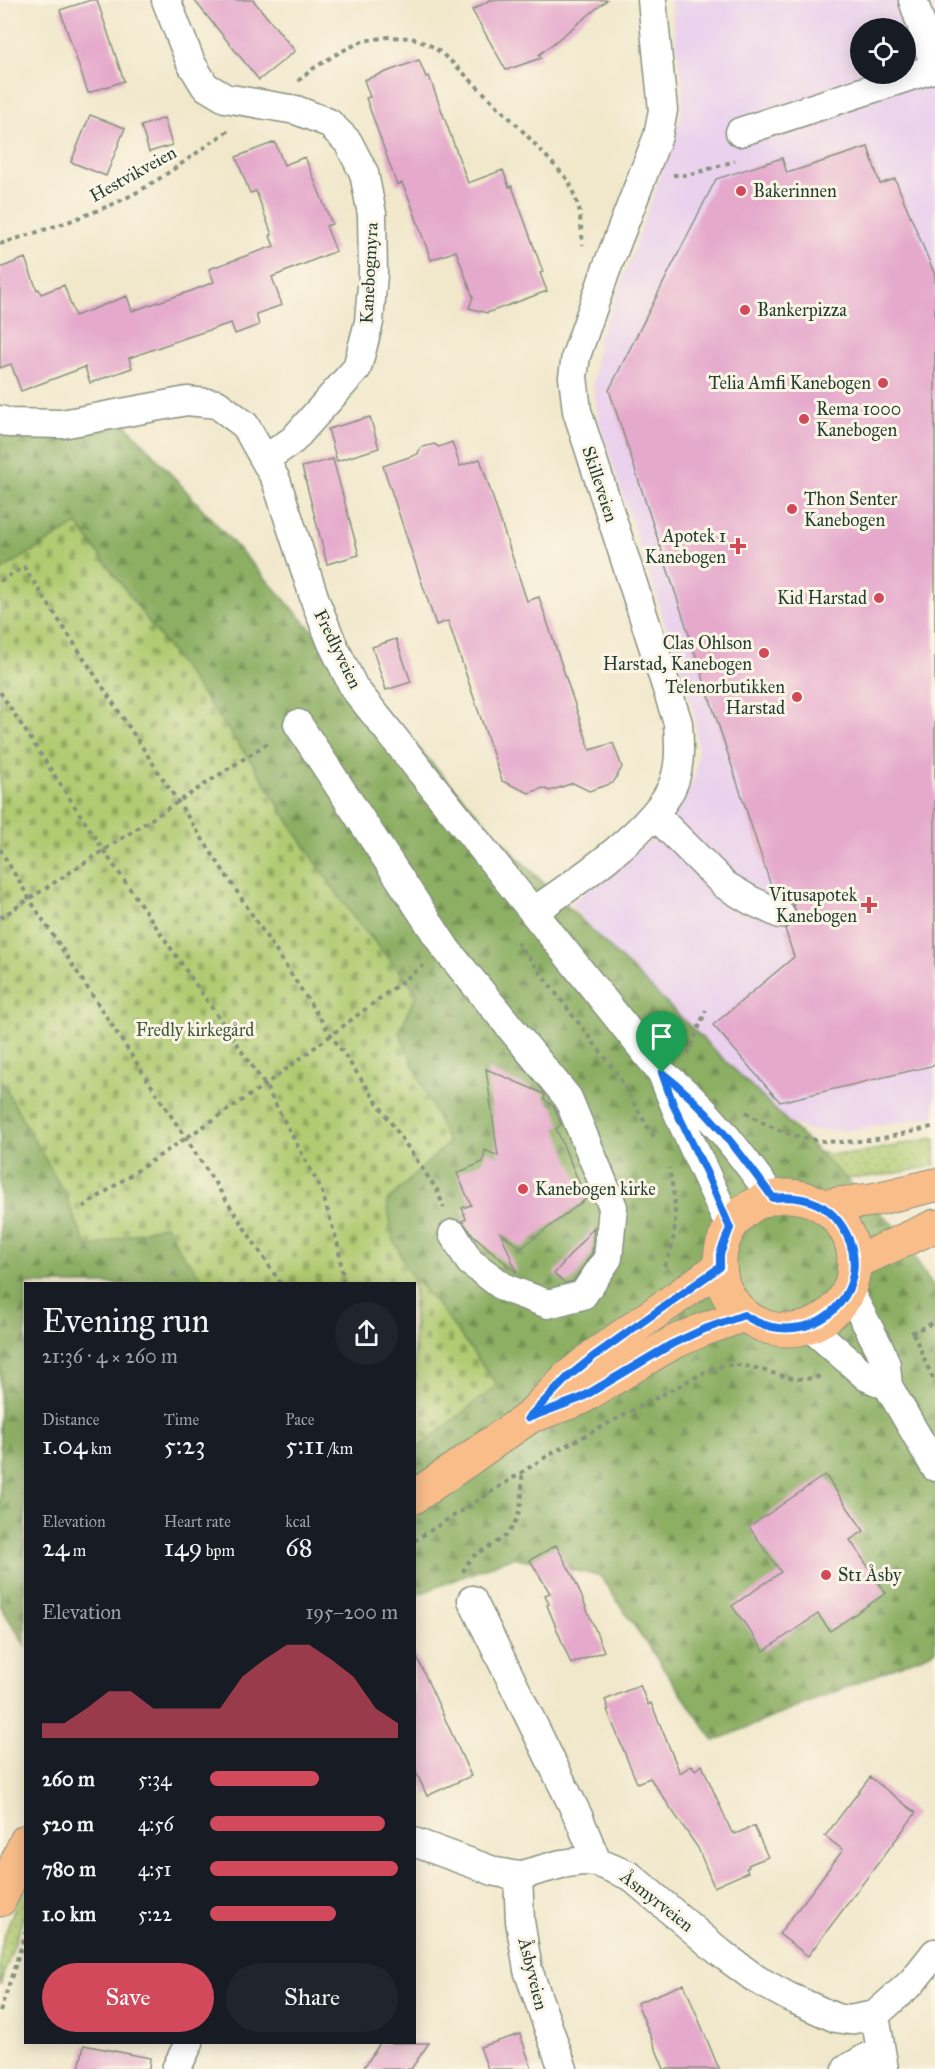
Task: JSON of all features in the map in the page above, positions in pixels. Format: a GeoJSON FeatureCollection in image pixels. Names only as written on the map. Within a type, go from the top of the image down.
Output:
{"type":"FeatureCollection","features":[{"type":"Feature","properties":{"kind":"main road"},"geometry":{"type":"LineString","coordinates":[[822,1206],[873,1200],[935,1185]]}},
{"type":"Feature","properties":{"kind":"main road"},"geometry":{"type":"LineString","coordinates":[[790,1196],[807,1199],[822,1206],[845,1230],[851,1246],[851,1276],[832,1312],[809,1326],[796,1329],[769,1327],[744,1315],[727,1293],[720,1267],[720,1254],[730,1228],[748,1208],[760,1201],[790,1196]]}},
{"type":"Feature","properties":{"kind":"main road"},"geometry":{"type":"LineString","coordinates":[[851,1276],[935,1226]]}},
{"type":"Feature","properties":{"kind":"main road"},"geometry":{"type":"LineString","coordinates":[[416,1496],[528,1418],[568,1377],[594,1356],[720,1267]]}},
{"type":"Feature","properties":{"kind":"main road"},"geometry":{"type":"LineString","coordinates":[[528,1418],[581,1398],[672,1344],[744,1315]]}},
{"type":"Feature","properties":{"kind":"main road"},"geometry":{"type":"LineString","coordinates":[[0,1900],[24,1846]]}},
{"type":"Feature","properties":{"kind":"street","name":"Kanebogmyra"},"geometry":{"type":"LineString","coordinates":[[166,0],[191,63],[205,86],[225,98],[296,110],[328,123],[348,142],[364,173],[372,214],[373,274],[369,322],[357,368],[292,440],[266,459]]}},
{"type":"Feature","properties":{"kind":"street","name":"Skilleveien"},"geometry":{"type":"LineString","coordinates":[[534,911],[590,871],[654,814],[665,801],[674,781],[680,755],[678,723],[577,411],[573,377],[576,356],[606,270],[658,136],[663,110],[652,0]]}},
{"type":"Feature","properties":{"kind":"street"},"geometry":{"type":"LineString","coordinates":[[740,132],[935,67],[914,0]]}},
{"type":"Feature","properties":{"kind":"street","name":"Fredlyveien"},"geometry":{"type":"LineString","coordinates":[[0,420],[10,423],[62,424],[187,401],[217,404],[245,425],[276,480],[316,603],[354,688],[662,1073],[687,1092],[718,1127],[773,1198]]}},
{"type":"Feature","properties":{"kind":"street"},"geometry":{"type":"LineString","coordinates":[[298,724],[446,949],[568,1098],[613,1207],[608,1258],[583,1295],[548,1304],[505,1288],[470,1262],[453,1234]]}},
{"type":"Feature","properties":{"kind":"street"},"geometry":{"type":"LineString","coordinates":[[654,814],[725,885],[780,914]]}},
{"type":"Feature","properties":{"kind":"street","name":"Fredlyveien"},"geometry":{"type":"LineString","coordinates":[[662,1073],[673,1104],[730,1228]]}},
{"type":"Feature","properties":{"kind":"street"},"geometry":{"type":"LineString","coordinates":[[851,1276],[886,1365],[888,1386],[935,1467]]}},
{"type":"Feature","properties":{"kind":"street"},"geometry":{"type":"LineString","coordinates":[[809,1326],[867,1377],[888,1386]]}},
{"type":"Feature","properties":{"kind":"street"},"geometry":{"type":"LineString","coordinates":[[416,1843],[496,1872],[518,1876],[561,1864],[583,1861],[597,1863],[579,1818],[472,1600]]}},
{"type":"Feature","properties":{"kind":"street","name":"Åsmyrveien"},"geometry":{"type":"LineString","coordinates":[[597,1863],[630,1876],[722,1954],[756,1979],[799,2002],[836,2018],[849,2020],[875,2015]]}},
{"type":"Feature","properties":{"kind":"street","name":"Åsbyveien"},"geometry":{"type":"LineString","coordinates":[[518,1876],[520,1922],[528,1970],[563,2069]]}},
{"type":"Feature","properties":{"kind":"street"},"geometry":{"type":"LineString","coordinates":[[847,2069],[882,2060],[875,2015],[912,1982],[935,1953]]}},
{"type":"Feature","properties":{"kind":"street"},"geometry":{"type":"LineString","coordinates":[[176,2069],[188,2044]]}},
{"type":"Feature","properties":{"kind":"path","name":"Hestvikveien"},"geometry":{"type":"LineString","coordinates":[[0,244],[59,225],[123,200],[183,163],[267,106],[314,68],[340,52],[363,40],[388,37],[412,38],[434,47],[495,104],[569,181],[579,207],[585,250]]}},
{"type":"Feature","properties":{"kind":"path"},"geometry":{"type":"LineString","coordinates":[[669,174],[689,176],[748,157],[740,132]]}},
{"type":"Feature","properties":{"kind":"path"},"geometry":{"type":"LineString","coordinates":[[0,581],[24,567],[177,803],[437,1190],[453,1234]]}},
{"type":"Feature","properties":{"kind":"path"},"geometry":{"type":"LineString","coordinates":[[0,692],[104,851],[265,1085],[321,1190],[338,1245],[344,1282]]}},
{"type":"Feature","properties":{"kind":"path"},"geometry":{"type":"LineString","coordinates":[[0,918],[271,741]]}},
{"type":"Feature","properties":{"kind":"path"},"geometry":{"type":"LineString","coordinates":[[0,849],[30,900],[280,1282]]}},
{"type":"Feature","properties":{"kind":"path"},"geometry":{"type":"LineString","coordinates":[[512,936],[615,1071],[638,1106],[657,1143]]}},
{"type":"Feature","properties":{"kind":"path"},"geometry":{"type":"LineString","coordinates":[[84,1207],[265,1085],[446,949]]}},
{"type":"Feature","properties":{"kind":"path"},"geometry":{"type":"LineString","coordinates":[[688,1054],[706,1010]]}},
{"type":"Feature","properties":{"kind":"path"},"geometry":{"type":"LineString","coordinates":[[682,1048],[696,1062]]}},
{"type":"Feature","properties":{"kind":"path"},"geometry":{"type":"LineString","coordinates":[[742,1109],[761,1122],[785,1133],[808,1139],[839,1142],[867,1142],[935,1126]]}},
{"type":"Feature","properties":{"kind":"path"},"geometry":{"type":"LineString","coordinates":[[661,1271],[674,1240],[676,1224],[673,1186],[668,1162]]}},
{"type":"Feature","properties":{"kind":"path"},"geometry":{"type":"LineString","coordinates":[[935,1322],[913,1333],[935,1383]]}},
{"type":"Feature","properties":{"kind":"path"},"geometry":{"type":"LineString","coordinates":[[416,1540],[552,1453],[711,1369],[729,1365],[744,1366],[780,1376],[811,1379],[827,1373]]}},
{"type":"Feature","properties":{"kind":"path"},"geometry":{"type":"LineString","coordinates":[[472,1600],[464,1583],[462,1572],[468,1560],[512,1530],[523,1498],[522,1473]]}},
{"type":"Feature","properties":{"kind":"path"},"geometry":{"type":"LineString","coordinates":[[0,2012],[24,1938]]}},
{"type":"Feature","properties":{"kind":"shaded area","name":"Thon Senter Kanebogen"},"geometry":{"type":"Polygon","coordinates":[[[670,0],[929,0],[935,18],[935,1116],[850,1130],[808,1130],[759,1111],[738,1095],[570,904],[669,825],[695,777],[698,748],[694,712],[599,422],[593,386],[598,340],[632,256],[681,116],[683,87],[670,0]]]}},
{"type":"Feature","properties":{"kind":"green space"},"geometry":{"type":"Polygon","coordinates":[[[123,421],[515,855],[896,1228],[935,1289],[935,1651],[714,1741],[600,1576],[513,1557],[416,1595],[416,1449],[497,1385],[441,1309],[408,1271],[393,1238],[387,1202],[448,1143],[399,1032],[417,992],[354,918],[298,836],[253,764],[77,524],[0,571],[0,428],[78,436],[123,421]]]}},
{"type":"Feature","properties":{"kind":"green space","name":"Fredly kirkegård"},"geometry":{"type":"Polygon","coordinates":[[[77,524],[253,764],[298,836],[354,918],[417,992],[399,1032],[448,1143],[387,1201],[393,1238],[408,1271],[441,1309],[497,1385],[416,1449],[416,1282],[205,1282],[180,1251],[166,1225],[87,1248],[65,1194],[0,1079],[0,571],[77,524]]]}},
{"type":"Feature","properties":{"kind":"green space"},"geometry":{"type":"Polygon","coordinates":[[[0,1079],[65,1194],[87,1248],[166,1225],[180,1250],[205,1282],[24,1282],[24,1643],[0,1605],[0,1079]]]}},
{"type":"Feature","properties":{"kind":"green space"},"geometry":{"type":"Polygon","coordinates":[[[935,1138],[935,1165],[868,1177],[827,1179],[804,1150],[830,1154],[854,1154],[935,1138]]]}},
{"type":"Feature","properties":{"kind":"green space"},"geometry":{"type":"Polygon","coordinates":[[[24,1884],[24,1916],[0,1985],[0,1947],[24,1884]]]}},
{"type":"Feature","properties":{"kind":"building"},"geometry":{"type":"Polygon","coordinates":[[[97,0],[124,81],[88,93],[60,10],[97,0]]]}},
{"type":"Feature","properties":{"kind":"building"},"geometry":{"type":"Polygon","coordinates":[[[194,0],[253,0],[295,51],[259,80],[194,0]]]}},
{"type":"Feature","properties":{"kind":"building"},"geometry":{"type":"Polygon","coordinates":[[[490,0],[607,0],[539,55],[541,58],[506,70],[472,10],[490,0]]]}},
{"type":"Feature","properties":{"kind":"building"},"geometry":{"type":"Polygon","coordinates":[[[419,60],[426,77],[429,76],[468,183],[503,170],[509,187],[512,186],[543,272],[540,273],[547,291],[487,313],[469,308],[473,297],[456,251],[431,260],[402,183],[397,185],[366,98],[370,97],[364,80],[419,60]]]}},
{"type":"Feature","properties":{"kind":"building"},"geometry":{"type":"Polygon","coordinates":[[[90,115],[125,128],[106,176],[71,162],[90,115]]]}},
{"type":"Feature","properties":{"kind":"building"},"geometry":{"type":"Polygon","coordinates":[[[164,118],[172,145],[149,152],[141,126],[164,118]]]}},
{"type":"Feature","properties":{"kind":"building"},"geometry":{"type":"Polygon","coordinates":[[[275,142],[284,165],[305,157],[332,224],[326,226],[336,251],[272,277],[282,305],[256,314],[259,325],[235,334],[231,323],[185,338],[129,358],[132,368],[90,383],[85,367],[21,391],[11,364],[0,368],[0,268],[25,258],[37,290],[39,289],[41,294],[64,285],[75,316],[127,296],[132,311],[191,291],[214,282],[209,269],[274,246],[256,191],[250,193],[236,157],[275,142]]]}},
{"type":"Feature","properties":{"kind":"building","name":"Thon Senter Kanebogen"},"geometry":{"type":"Polygon","coordinates":[[[868,147],[880,184],[895,179],[935,275],[935,1065],[780,1102],[713,1025],[794,957],[785,929],[795,921],[796,912],[793,904],[773,892],[609,390],[716,179],[782,158],[787,173],[868,147]]]}},
{"type":"Feature","properties":{"kind":"building"},"geometry":{"type":"Polygon","coordinates":[[[370,417],[379,448],[337,461],[328,429],[370,417]]]}},
{"type":"Feature","properties":{"kind":"building"},"geometry":{"type":"Polygon","coordinates":[[[452,442],[460,466],[480,459],[527,601],[539,597],[590,750],[613,743],[622,767],[613,783],[589,791],[573,783],[550,791],[543,788],[529,793],[502,781],[448,621],[436,625],[383,466],[418,454],[420,448],[434,444],[439,447],[452,442]]]}},
{"type":"Feature","properties":{"kind":"building"},"geometry":{"type":"Polygon","coordinates":[[[333,459],[359,555],[327,564],[302,467],[333,459]]]}},
{"type":"Feature","properties":{"kind":"building"},"geometry":{"type":"Polygon","coordinates":[[[396,639],[411,682],[386,690],[372,647],[396,639]]]}},
{"type":"Feature","properties":{"kind":"building","name":"Kanebogen kirke"},"geometry":{"type":"Polygon","coordinates":[[[486,1069],[542,1093],[545,1096],[544,1099],[554,1107],[561,1125],[556,1128],[586,1199],[521,1248],[501,1233],[517,1273],[473,1235],[462,1221],[466,1219],[462,1208],[471,1205],[457,1173],[483,1162],[485,1150],[498,1156],[486,1069]]]}},
{"type":"Feature","properties":{"kind":"building"},"geometry":{"type":"Polygon","coordinates":[[[594,1227],[592,1253],[573,1281],[565,1283],[554,1274],[594,1227]]]}},
{"type":"Feature","properties":{"kind":"building"},"geometry":{"type":"Polygon","coordinates":[[[825,1475],[864,1531],[850,1540],[886,1593],[830,1631],[818,1614],[764,1651],[732,1606],[781,1572],[749,1527],[825,1475]]]}},
{"type":"Feature","properties":{"kind":"building"},"geometry":{"type":"Polygon","coordinates":[[[556,1545],[574,1578],[604,1651],[571,1664],[547,1605],[549,1604],[545,1595],[550,1593],[530,1560],[556,1545]]]}},
{"type":"Feature","properties":{"kind":"building"},"geometry":{"type":"Polygon","coordinates":[[[416,1655],[471,1776],[427,1796],[416,1771],[416,1655]]]}},
{"type":"Feature","properties":{"kind":"building"},"geometry":{"type":"Polygon","coordinates":[[[640,1685],[648,1705],[651,1703],[680,1773],[692,1765],[695,1770],[702,1765],[732,1833],[735,1834],[754,1826],[768,1857],[748,1865],[749,1867],[746,1868],[748,1872],[714,1887],[698,1848],[650,1778],[637,1783],[605,1700],[640,1685]]]}},
{"type":"Feature","properties":{"kind":"building"},"geometry":{"type":"Polygon","coordinates":[[[870,1777],[916,1813],[808,1956],[779,1934],[843,1850],[825,1836],[870,1777]]]}},
{"type":"Feature","properties":{"kind":"building"},"geometry":{"type":"Polygon","coordinates":[[[684,1984],[719,2069],[664,2069],[637,2003],[684,1984]]]}},
{"type":"Feature","properties":{"kind":"building"},"geometry":{"type":"Polygon","coordinates":[[[520,2034],[532,2069],[488,2069],[480,2047],[520,2034]]]}},
{"type":"Feature","properties":{"kind":"building"},"geometry":{"type":"Polygon","coordinates":[[[429,2043],[411,2069],[363,2069],[379,2044],[429,2043]]]}},
{"type":"Feature","properties":{"kind":"building"},"geometry":{"type":"Polygon","coordinates":[[[84,2045],[150,2058],[149,2069],[79,2069],[84,2045]]]}},
{"type":"Feature","properties":{"kind":"place","name":"Bakerinnen"},"geometry":{"type":"Point","coordinates":[741,191]}},
{"type":"Feature","properties":{"kind":"place","name":"Bankerpizza"},"geometry":{"type":"Point","coordinates":[745,310]}},
{"type":"Feature","properties":{"kind":"place","name":"Telia Amfi Kanebogen"},"geometry":{"type":"Point","coordinates":[883,383]}},
{"type":"Feature","properties":{"kind":"place","name":"Rema 1000 Kanebogen"},"geometry":{"type":"Point","coordinates":[804,419]}},
{"type":"Feature","properties":{"kind":"place","name":"Thon Senter Kanebogen"},"geometry":{"type":"Point","coordinates":[792,509]}},
{"type":"Feature","properties":{"kind":"place","name":"Apotek 1 Kanebogen"},"geometry":{"type":"Point","coordinates":[738,546]}},
{"type":"Feature","properties":{"kind":"place","name":"Kid Harstad"},"geometry":{"type":"Point","coordinates":[879,598]}},
{"type":"Feature","properties":{"kind":"place","name":"Clas Ohlson Harstad, Kanebogen"},"geometry":{"type":"Point","coordinates":[764,653]}},
{"type":"Feature","properties":{"kind":"place","name":"Telenorbutikken Harstad"},"geometry":{"type":"Point","coordinates":[797,697]}},
{"type":"Feature","properties":{"kind":"place","name":"Vitusapotek Kanebogen"},"geometry":{"type":"Point","coordinates":[869,905]}},
{"type":"Feature","properties":{"kind":"place","name":"Kanebogen kirke"},"geometry":{"type":"Point","coordinates":[523,1189]}},
{"type":"Feature","properties":{"kind":"place","name":"St1 Åsby"},"geometry":{"type":"Point","coordinates":[826,1575]}},
{"type":"Feature","properties":{"kind":"route"},"geometry":{"type":"LineString","coordinates":[[662,1073],[687,1092],[747,1162],[773,1198],[790,1196],[807,1199],[822,1206],[835,1217],[845,1230],[851,1246],[854,1263],[848,1289],[832,1312],[809,1326],[796,1329],[769,1327],[744,1315],[672,1344],[581,1398],[528,1418],[568,1377],[594,1356],[720,1267],[720,1254],[730,1228],[673,1104],[662,1073]]}}]}
